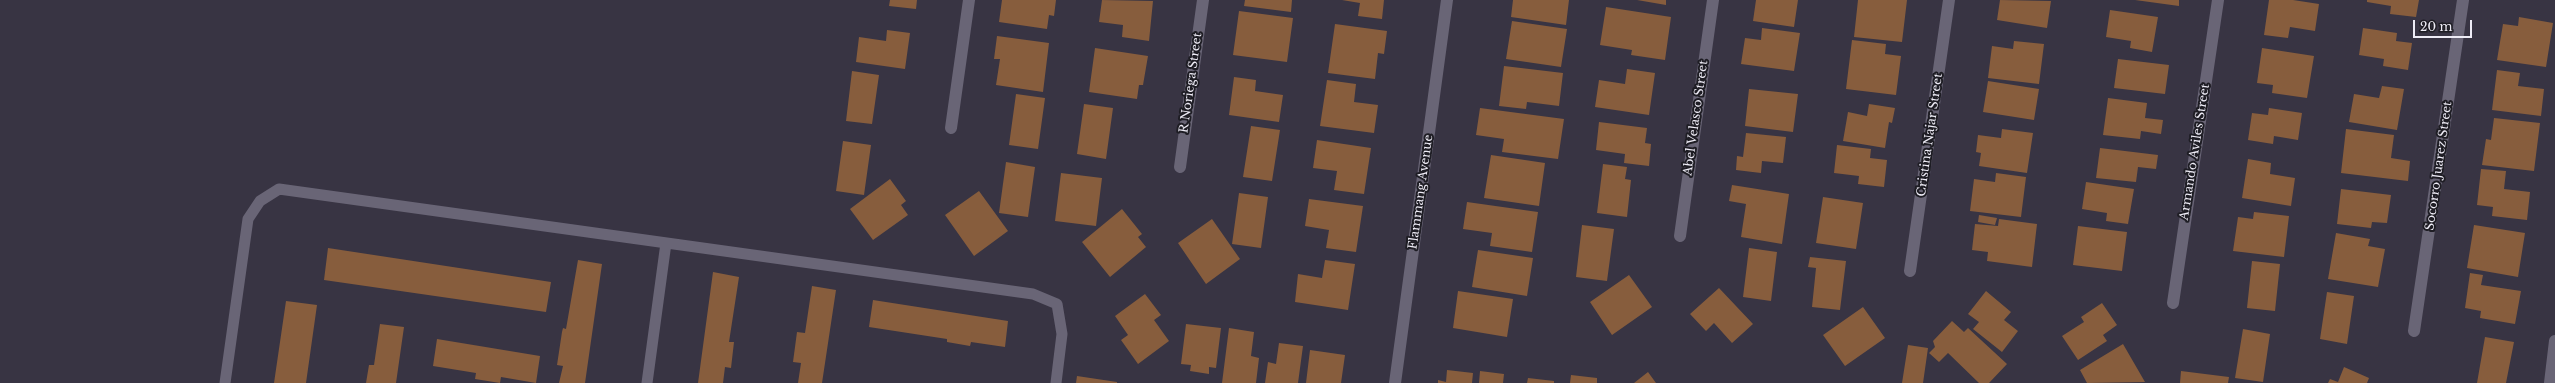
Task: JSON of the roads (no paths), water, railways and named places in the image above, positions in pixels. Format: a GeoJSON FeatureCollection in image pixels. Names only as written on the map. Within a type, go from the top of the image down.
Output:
{"type":"FeatureCollection","features":[{"type":"Feature","properties":{"kind":"street"},"geometry":{"type":"LineString","coordinates":[[951,128],[969,0]]}},
{"type":"Feature","properties":{"kind":"street","name":"R Noriega Street"},"geometry":{"type":"LineString","coordinates":[[1180,167],[1203,0]]}},
{"type":"Feature","properties":{"kind":"street","name":"Flammang Avenue"},"geometry":{"type":"LineString","coordinates":[[1395,383],[1447,0]]}},
{"type":"Feature","properties":{"kind":"street","name":"Abel Velasco Street"},"geometry":{"type":"LineString","coordinates":[[1680,236],[1713,0]]}},
{"type":"Feature","properties":{"kind":"street","name":"Cristina Najar Street"},"geometry":{"type":"LineString","coordinates":[[1910,271],[1949,0]]}},
{"type":"Feature","properties":{"kind":"street","name":"Armando Aviles Street"},"geometry":{"type":"LineString","coordinates":[[2173,303],[2218,0]]}},
{"type":"Feature","properties":{"kind":"street","name":"Socorro Juarez Street"},"geometry":{"type":"LineString","coordinates":[[2414,331],[2463,0]]}},
{"type":"Feature","properties":{"kind":"street"},"geometry":{"type":"LineString","coordinates":[[2550,383],[2555,342]]}},
{"type":"Feature","properties":{"kind":"lane"},"geometry":{"type":"LineString","coordinates":[[225,383],[248,219],[260,201],[279,189],[1033,294],[1057,304],[1062,334],[1056,383]]}},
{"type":"Feature","properties":{"kind":"lane"},"geometry":{"type":"LineString","coordinates":[[647,383],[666,243]]}}]}
